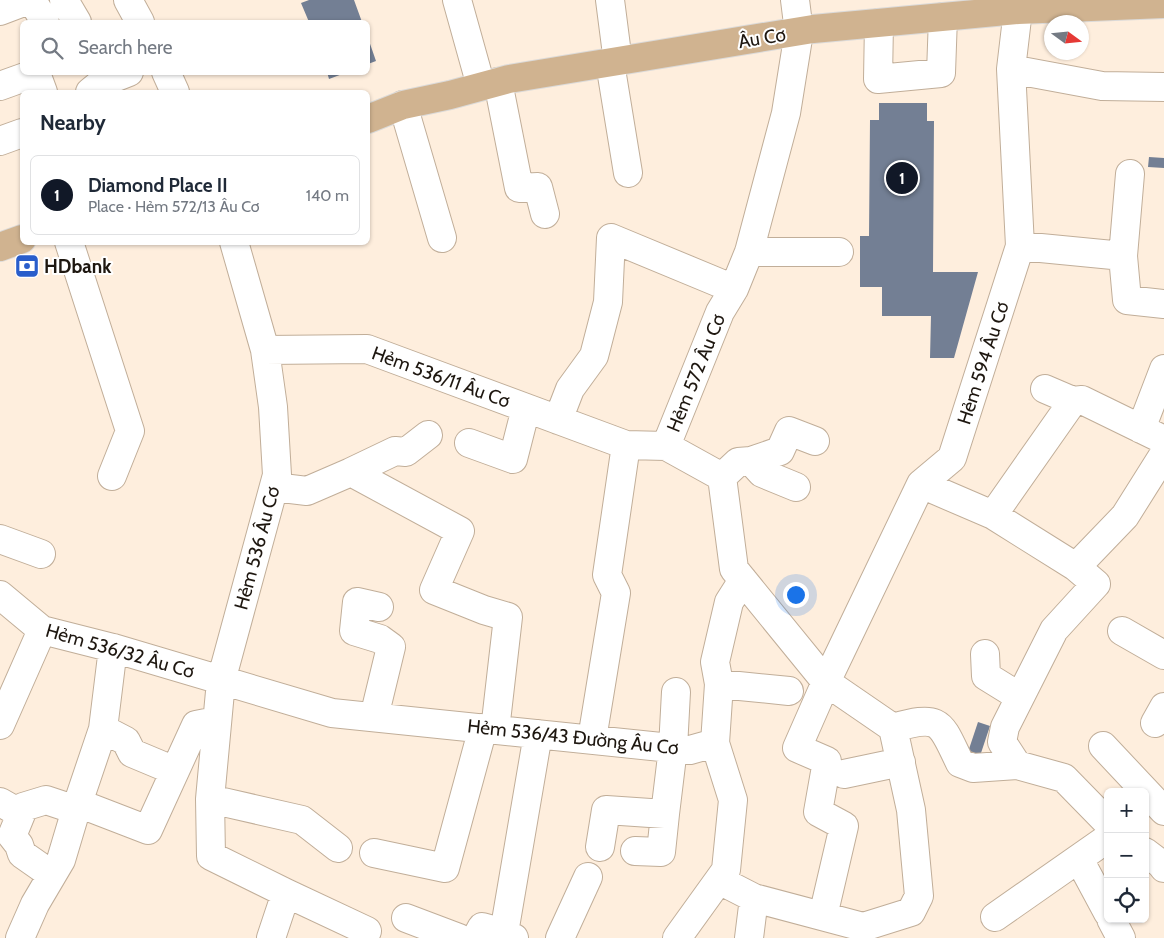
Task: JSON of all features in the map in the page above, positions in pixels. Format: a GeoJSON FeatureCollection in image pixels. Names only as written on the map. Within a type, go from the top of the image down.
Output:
{"type":"FeatureCollection","features":[{"type":"Feature","properties":{"kind":"main road","name":"Âu Cơ"},"geometry":{"type":"LineString","coordinates":[[370,118],[403,105],[490,84],[799,32],[1018,10],[1164,4]]}},
{"type":"Feature","properties":{"kind":"main road"},"geometry":{"type":"LineString","coordinates":[[0,247],[20,240]]}},
{"type":"Feature","properties":{"kind":"street"},"geometry":{"type":"LineString","coordinates":[[0,11],[31,0],[44,20]]}},
{"type":"Feature","properties":{"kind":"street"},"geometry":{"type":"LineString","coordinates":[[64,0],[76,20]]}},
{"type":"Feature","properties":{"kind":"street"},"geometry":{"type":"LineString","coordinates":[[106,0],[107,2],[111,0]]}},
{"type":"Feature","properties":{"kind":"street"},"geometry":{"type":"LineString","coordinates":[[128,0],[139,20]]}},
{"type":"Feature","properties":{"kind":"street"},"geometry":{"type":"LineString","coordinates":[[457,0],[490,84],[519,188],[538,187],[545,214]]}},
{"type":"Feature","properties":{"kind":"street"},"geometry":{"type":"LineString","coordinates":[[610,0],[614,62],[628,173]]}},
{"type":"Feature","properties":{"kind":"street","name":"Hẻm 572 Âu Cơ"},"geometry":{"type":"LineString","coordinates":[[558,420],[626,445],[666,446],[720,312],[734,289],[749,252],[786,113],[799,32],[794,0]]}},
{"type":"Feature","properties":{"kind":"street","name":"Hẻm 594 Âu Cơ"},"geometry":{"type":"LineString","coordinates":[[827,924],[844,826],[818,812],[827,761],[797,748],[826,682],[921,484],[952,458],[1020,246],[1011,69],[1018,10]]}},
{"type":"Feature","properties":{"kind":"street"},"geometry":{"type":"LineString","coordinates":[[879,23],[878,79],[941,73],[943,17]]}},
{"type":"Feature","properties":{"kind":"street"},"geometry":{"type":"LineString","coordinates":[[1011,69],[1102,86],[1164,87]]}},
{"type":"Feature","properties":{"kind":"street"},"geometry":{"type":"LineString","coordinates":[[0,86],[30,75]]}},
{"type":"Feature","properties":{"kind":"street"},"geometry":{"type":"LineString","coordinates":[[37,75],[42,90]]}},
{"type":"Feature","properties":{"kind":"street"},"geometry":{"type":"LineString","coordinates":[[93,90],[102,83],[122,75]]}},
{"type":"Feature","properties":{"kind":"street"},"geometry":{"type":"LineString","coordinates":[[167,75],[174,90]]}},
{"type":"Feature","properties":{"kind":"street"},"geometry":{"type":"LineString","coordinates":[[403,105],[442,238]]}},
{"type":"Feature","properties":{"kind":"street"},"geometry":{"type":"LineString","coordinates":[[0,141],[20,134]]}},
{"type":"Feature","properties":{"kind":"street"},"geometry":{"type":"LineString","coordinates":[[1130,174],[1123,256],[1127,300],[1164,304]]}},
{"type":"Feature","properties":{"kind":"street"},"geometry":{"type":"LineString","coordinates":[[558,420],[570,389],[594,356],[608,302],[611,238],[734,289]]}},
{"type":"Feature","properties":{"kind":"street"},"geometry":{"type":"LineString","coordinates":[[69,245],[130,431],[112,476]]}},
{"type":"Feature","properties":{"kind":"street","name":"Hẻm 536 Âu Cơ"},"geometry":{"type":"LineString","coordinates":[[235,245],[265,350],[274,417],[277,475],[221,681],[210,799],[211,856],[286,893]]}},
{"type":"Feature","properties":{"kind":"street"},"geometry":{"type":"LineString","coordinates":[[1020,246],[1123,256]]}},
{"type":"Feature","properties":{"kind":"street"},"geometry":{"type":"LineString","coordinates":[[749,252],[839,252]]}},
{"type":"Feature","properties":{"kind":"street","name":"Hẻm 536/11 Âu Cơ"},"geometry":{"type":"LineString","coordinates":[[265,350],[367,349],[558,420]]}},
{"type":"Feature","properties":{"kind":"street"},"geometry":{"type":"LineString","coordinates":[[1045,389],[1073,401],[1082,400],[1153,434],[1164,369]]}},
{"type":"Feature","properties":{"kind":"street"},"geometry":{"type":"LineString","coordinates":[[993,515],[1073,401]]}},
{"type":"Feature","properties":{"kind":"street"},"geometry":{"type":"LineString","coordinates":[[469,443],[513,459],[526,408]]}},
{"type":"Feature","properties":{"kind":"street"},"geometry":{"type":"LineString","coordinates":[[722,477],[738,462],[751,461],[780,451],[789,431],[815,441]]}},
{"type":"Feature","properties":{"kind":"street"},"geometry":{"type":"LineString","coordinates":[[274,487],[307,491],[395,451],[406,452],[428,435]]}},
{"type":"Feature","properties":{"kind":"street"},"geometry":{"type":"LineString","coordinates":[[592,740],[616,593],[607,575],[626,445]]}},
{"type":"Feature","properties":{"kind":"street"},"geometry":{"type":"LineString","coordinates":[[666,446],[722,477]]}},
{"type":"Feature","properties":{"kind":"street"},"geometry":{"type":"LineString","coordinates":[[1017,765],[1002,742],[1005,727],[1054,630],[1086,575],[1126,516],[1164,454]]}},
{"type":"Feature","properties":{"kind":"street"},"geometry":{"type":"LineString","coordinates":[[751,461],[762,473],[796,487]]}},
{"type":"Feature","properties":{"kind":"street"},"geometry":{"type":"LineString","coordinates":[[351,472],[460,531],[434,590],[484,610],[508,617],[489,729],[445,868],[374,853]]}},
{"type":"Feature","properties":{"kind":"street"},"geometry":{"type":"LineString","coordinates":[[719,880],[754,898],[827,924],[863,927],[912,912],[919,896],[911,810],[893,728],[826,682],[734,569],[722,477]]}},
{"type":"Feature","properties":{"kind":"street"},"geometry":{"type":"LineString","coordinates":[[921,484],[993,515],[1086,575]]}},
{"type":"Feature","properties":{"kind":"street"},"geometry":{"type":"LineString","coordinates":[[1,541],[41,554]]}},
{"type":"Feature","properties":{"kind":"street"},"geometry":{"type":"LineString","coordinates":[[677,938],[726,870],[733,800],[715,743],[718,684],[715,662],[729,602],[743,580]]}},
{"type":"Feature","properties":{"kind":"street","name":"Hẻm 536/32 Âu Cơ"},"geometry":{"type":"LineString","coordinates":[[0,595],[42,630],[113,648],[221,681]]}},
{"type":"Feature","properties":{"kind":"street"},"geometry":{"type":"LineString","coordinates":[[374,718],[391,647],[380,638],[354,632],[357,602],[379,607]]}},
{"type":"Feature","properties":{"kind":"street"},"geometry":{"type":"LineString","coordinates":[[0,725],[42,630]]}},
{"type":"Feature","properties":{"kind":"street"},"geometry":{"type":"LineString","coordinates":[[1122,631],[1164,655]]}},
{"type":"Feature","properties":{"kind":"street"},"geometry":{"type":"LineString","coordinates":[[20,938],[35,904],[61,860],[76,806],[103,729],[113,648]]}},
{"type":"Feature","properties":{"kind":"street"},"geometry":{"type":"LineString","coordinates":[[985,654],[986,676],[1020,697]]}},
{"type":"Feature","properties":{"kind":"street","name":"Hẻm 536/43 Đường Âu Cơ"},"geometry":{"type":"LineString","coordinates":[[221,681],[332,713],[690,750],[715,743]]}},
{"type":"Feature","properties":{"kind":"street"},"geometry":{"type":"LineString","coordinates":[[718,684],[789,691]]}},
{"type":"Feature","properties":{"kind":"street"},"geometry":{"type":"LineString","coordinates":[[635,851],[660,852],[673,748],[676,692]]}},
{"type":"Feature","properties":{"kind":"street"},"geometry":{"type":"LineString","coordinates":[[52,875],[22,854],[20,845],[12,836],[10,808],[23,807],[46,800],[76,806],[148,830],[196,725],[216,722]]}},
{"type":"Feature","properties":{"kind":"street"},"geometry":{"type":"LineString","coordinates":[[893,728],[911,723],[931,722],[938,724],[944,730],[960,763],[973,768],[1017,765],[1064,778],[1104,819]]}},
{"type":"Feature","properties":{"kind":"street"},"geometry":{"type":"LineString","coordinates":[[103,729],[126,741],[132,753],[175,771]]}},
{"type":"Feature","properties":{"kind":"street"},"geometry":{"type":"LineString","coordinates":[[476,938],[482,927],[509,935],[538,734]]}},
{"type":"Feature","properties":{"kind":"street"},"geometry":{"type":"LineString","coordinates":[[1103,746],[1164,811]]}},
{"type":"Feature","properties":{"kind":"street"},"geometry":{"type":"LineString","coordinates":[[844,774],[901,762]]}},
{"type":"Feature","properties":{"kind":"street"},"geometry":{"type":"LineString","coordinates":[[210,799],[302,820],[338,848]]}},
{"type":"Feature","properties":{"kind":"street"},"geometry":{"type":"LineString","coordinates":[[600,847],[606,810],[665,814]]}},
{"type":"Feature","properties":{"kind":"street"},"geometry":{"type":"LineString","coordinates":[[996,919],[1104,841]]}},
{"type":"Feature","properties":{"kind":"street"},"geometry":{"type":"LineString","coordinates":[[1079,859],[1104,906]]}},
{"type":"Feature","properties":{"kind":"street"},"geometry":{"type":"LineString","coordinates":[[560,938],[588,877]]}},
{"type":"Feature","properties":{"kind":"street"},"geometry":{"type":"LineString","coordinates":[[270,938],[286,893],[365,934]]}},
{"type":"Feature","properties":{"kind":"street"},"geometry":{"type":"LineString","coordinates":[[749,938],[754,898]]}},
{"type":"Feature","properties":{"kind":"street"},"geometry":{"type":"LineString","coordinates":[[406,918],[459,938]]}},
{"type":"Feature","properties":{"kind":"street"},"geometry":{"type":"LineString","coordinates":[[1113,923],[1121,938]]}},
{"type":"Feature","properties":{"kind":"building"},"geometry":{"type":"Polygon","coordinates":[[[309,0],[354,0],[361,20],[308,20],[301,3],[309,0]]]}},
{"type":"Feature","properties":{"kind":"building"},"geometry":{"type":"Polygon","coordinates":[[[370,44],[376,61],[370,63],[370,44]]]}},
{"type":"Feature","properties":{"kind":"building"},"geometry":{"type":"Polygon","coordinates":[[[328,75],[340,75],[329,79],[328,75]]]}},
{"type":"Feature","properties":{"kind":"building"},"geometry":{"type":"Polygon","coordinates":[[[879,103],[927,103],[927,121],[934,121],[933,272],[978,272],[954,358],[930,358],[931,316],[882,316],[882,287],[860,287],[860,236],[869,236],[870,120],[879,120],[879,103]]]}},
{"type":"Feature","properties":{"kind":"building"},"geometry":{"type":"Polygon","coordinates":[[[1149,157],[1164,158],[1164,168],[1148,167],[1149,157]]]}},
{"type":"Feature","properties":{"kind":"building"},"geometry":{"type":"Polygon","coordinates":[[[978,722],[990,726],[980,756],[968,752],[978,722]]]}},
{"type":"Feature","properties":{"kind":"place","name":"Diamond Place II"},"geometry":{"type":"Point","coordinates":[902,178]}},
{"type":"Feature","properties":{"kind":"place","name":"HDbank"},"geometry":{"type":"Point","coordinates":[27,266]}}]}
